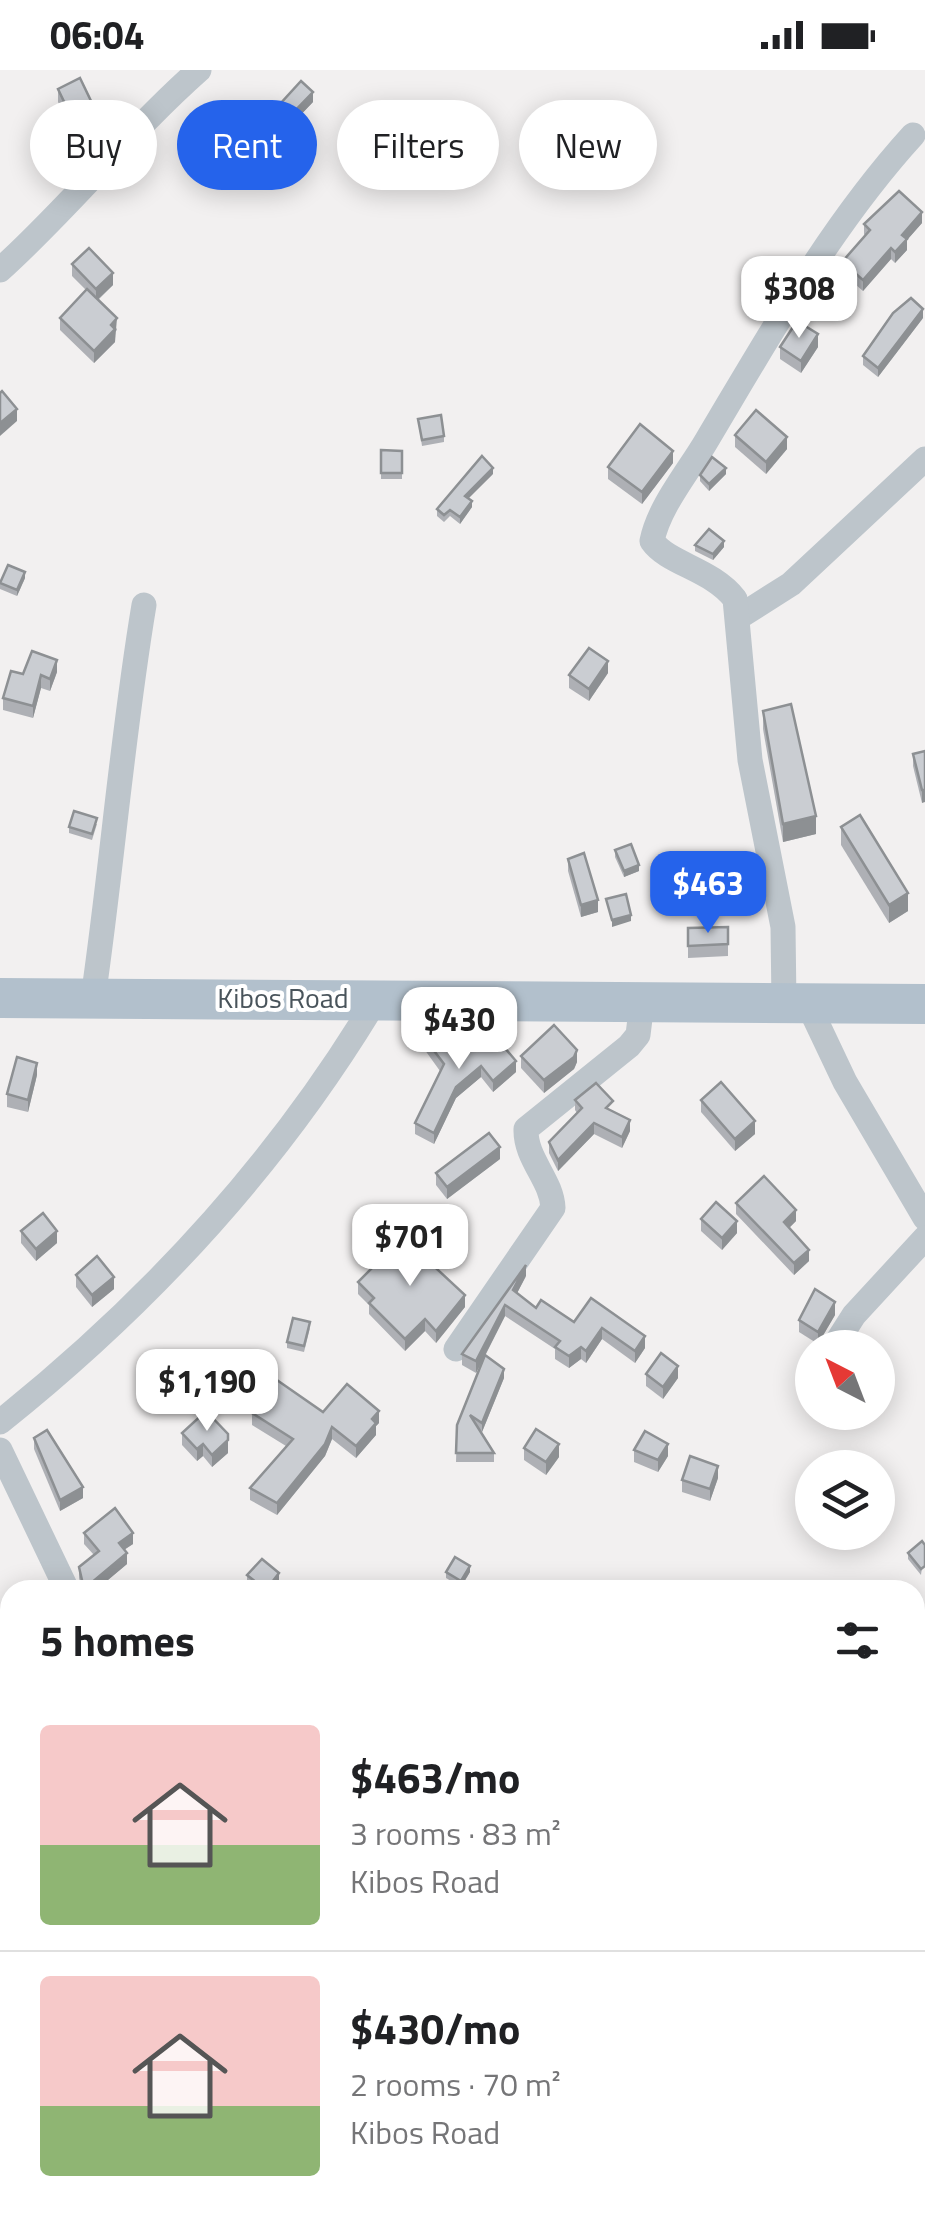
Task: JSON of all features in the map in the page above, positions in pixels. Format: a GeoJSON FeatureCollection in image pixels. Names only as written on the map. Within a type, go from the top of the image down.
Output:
{"type":"FeatureCollection","features":[{"type":"Feature","properties":{"kind":"main road","name":"Kibos Road"},"geometry":{"type":"LineString","coordinates":[[0,998],[925,1004]]}},
{"type":"Feature","properties":{"kind":"street"},"geometry":{"type":"LineString","coordinates":[[0,270],[48,228],[112,154],[199,70]]}},
{"type":"Feature","properties":{"kind":"street"},"geometry":{"type":"LineString","coordinates":[[914,135],[856,207],[762,348],[654,531],[652,541],[658,549],[724,585],[735,600],[750,760],[796,1004],[925,1218]]}},
{"type":"Feature","properties":{"kind":"street"},"geometry":{"type":"LineString","coordinates":[[739,618],[791,584],[925,459]]}},
{"type":"Feature","properties":{"kind":"street"},"geometry":{"type":"LineString","coordinates":[[93,998],[112,870],[126,714],[144,606]]}},
{"type":"Feature","properties":{"kind":"street"},"geometry":{"type":"LineString","coordinates":[[0,1422],[81,1357],[205,1233],[340,1058],[377,998]]}},
{"type":"Feature","properties":{"kind":"street"},"geometry":{"type":"LineString","coordinates":[[456,1349],[552,1208],[550,1194],[530,1156],[526,1129],[629,1046],[638,1035],[642,1002]]}},
{"type":"Feature","properties":{"kind":"street"},"geometry":{"type":"LineString","coordinates":[[845,1330],[925,1238]]}},
{"type":"Feature","properties":{"kind":"street"},"geometry":{"type":"LineString","coordinates":[[0,1450],[61,1580]]}},
{"type":"Feature","properties":{"kind":"building"},"geometry":{"type":"Polygon","coordinates":[[[80,78],[91,100],[63,100],[58,89],[80,78]]]}},
{"type":"Feature","properties":{"kind":"building"},"geometry":{"type":"Polygon","coordinates":[[[301,81],[313,92],[305,100],[284,100],[301,81]]]}},
{"type":"Feature","properties":{"kind":"building"},"geometry":{"type":"Polygon","coordinates":[[[899,191],[922,212],[902,235],[907,239],[895,252],[891,248],[863,280],[842,262],[870,230],[864,224],[899,191]]]}},
{"type":"Feature","properties":{"kind":"building"},"geometry":{"type":"Polygon","coordinates":[[[89,248],[113,273],[96,289],[72,264],[89,248]]]}},
{"type":"Feature","properties":{"kind":"building"},"geometry":{"type":"Polygon","coordinates":[[[87,289],[117,318],[111,325],[115,329],[94,351],[60,318],[87,289]]]}},
{"type":"Feature","properties":{"kind":"building"},"geometry":{"type":"Polygon","coordinates":[[[911,298],[923,309],[878,368],[863,356],[893,313],[911,298]]]}},
{"type":"Feature","properties":{"kind":"building"},"geometry":{"type":"Polygon","coordinates":[[[797,321],[818,334],[801,361],[780,347],[797,321]]]}},
{"type":"Feature","properties":{"kind":"building"},"geometry":{"type":"Polygon","coordinates":[[[0,393],[17,409],[0,423],[0,393]]]}},
{"type":"Feature","properties":{"kind":"building"},"geometry":{"type":"Polygon","coordinates":[[[756,410],[787,437],[766,462],[735,435],[756,410]]]}},
{"type":"Feature","properties":{"kind":"building"},"geometry":{"type":"Polygon","coordinates":[[[441,415],[444,436],[422,440],[418,419],[441,415]]]}},
{"type":"Feature","properties":{"kind":"building"},"geometry":{"type":"Polygon","coordinates":[[[640,424],[673,451],[642,492],[608,467],[640,424]]]}},
{"type":"Feature","properties":{"kind":"building"},"geometry":{"type":"Polygon","coordinates":[[[381,450],[402,451],[402,473],[381,473],[381,450]]]}},
{"type":"Feature","properties":{"kind":"building"},"geometry":{"type":"Polygon","coordinates":[[[482,456],[493,468],[465,496],[472,501],[460,517],[450,510],[444,515],[437,509],[482,456]]]}},
{"type":"Feature","properties":{"kind":"building"},"geometry":{"type":"Polygon","coordinates":[[[712,457],[726,468],[709,484],[700,475],[712,457]]]}},
{"type":"Feature","properties":{"kind":"building"},"geometry":{"type":"Polygon","coordinates":[[[709,529],[724,541],[713,554],[695,545],[709,529]]]}},
{"type":"Feature","properties":{"kind":"building"},"geometry":{"type":"Polygon","coordinates":[[[8,565],[25,572],[17,590],[0,583],[8,565]]]}},
{"type":"Feature","properties":{"kind":"building"},"geometry":{"type":"Polygon","coordinates":[[[589,648],[608,661],[589,689],[569,675],[589,648]]]}},
{"type":"Feature","properties":{"kind":"building"},"geometry":{"type":"Polygon","coordinates":[[[32,651],[57,660],[50,679],[41,675],[33,706],[3,698],[11,671],[23,674],[32,651]]]}},
{"type":"Feature","properties":{"kind":"building"},"geometry":{"type":"Polygon","coordinates":[[[791,704],[816,816],[783,824],[763,711],[791,704]]]}},
{"type":"Feature","properties":{"kind":"building"},"geometry":{"type":"Polygon","coordinates":[[[925,751],[925,790],[922,790],[913,754],[925,751]]]}},
{"type":"Feature","properties":{"kind":"building"},"geometry":{"type":"Polygon","coordinates":[[[74,811],[97,818],[92,834],[69,827],[74,811]]]}},
{"type":"Feature","properties":{"kind":"building"},"geometry":{"type":"Polygon","coordinates":[[[860,815],[908,893],[889,905],[841,827],[860,815]]]}},
{"type":"Feature","properties":{"kind":"building"},"geometry":{"type":"Polygon","coordinates":[[[631,844],[639,865],[624,871],[615,850],[631,844]]]}},
{"type":"Feature","properties":{"kind":"building"},"geometry":{"type":"Polygon","coordinates":[[[584,853],[598,900],[581,905],[568,859],[584,853]]]}},
{"type":"Feature","properties":{"kind":"building"},"geometry":{"type":"Polygon","coordinates":[[[626,894],[631,915],[612,920],[606,899],[626,894]]]}},
{"type":"Feature","properties":{"kind":"building"},"geometry":{"type":"Polygon","coordinates":[[[728,927],[728,944],[688,946],[688,928],[728,927]]]}},
{"type":"Feature","properties":{"kind":"building"},"geometry":{"type":"Polygon","coordinates":[[[436,1024],[462,1058],[492,1033],[516,1061],[493,1081],[481,1066],[456,1087],[434,1133],[415,1123],[444,1064],[422,1035],[436,1024]]]}},
{"type":"Feature","properties":{"kind":"building"},"geometry":{"type":"Polygon","coordinates":[[[554,1025],[577,1050],[574,1057],[544,1080],[521,1056],[554,1025]]]}},
{"type":"Feature","properties":{"kind":"building"},"geometry":{"type":"Polygon","coordinates":[[[17,1057],[37,1063],[28,1100],[7,1094],[17,1057]]]}},
{"type":"Feature","properties":{"kind":"building"},"geometry":{"type":"Polygon","coordinates":[[[721,1082],[755,1121],[735,1139],[701,1100],[721,1082]]]}},
{"type":"Feature","properties":{"kind":"building"},"geometry":{"type":"Polygon","coordinates":[[[596,1083],[613,1101],[606,1108],[630,1120],[622,1137],[594,1123],[558,1160],[549,1142],[582,1108],[575,1100],[596,1083]]]}},
{"type":"Feature","properties":{"kind":"building"},"geometry":{"type":"Polygon","coordinates":[[[489,1133],[500,1147],[447,1187],[436,1173],[489,1133]]]}},
{"type":"Feature","properties":{"kind":"building"},"geometry":{"type":"Polygon","coordinates":[[[764,1176],[796,1210],[784,1222],[809,1250],[794,1263],[736,1203],[764,1176]]]}},
{"type":"Feature","properties":{"kind":"building"},"geometry":{"type":"Polygon","coordinates":[[[716,1202],[737,1221],[722,1238],[701,1219],[716,1202]]]}},
{"type":"Feature","properties":{"kind":"building"},"geometry":{"type":"Polygon","coordinates":[[[43,1213],[57,1231],[36,1249],[21,1231],[43,1213]]]}},
{"type":"Feature","properties":{"kind":"building"},"geometry":{"type":"Polygon","coordinates":[[[398,1233],[465,1295],[436,1331],[425,1319],[405,1339],[369,1303],[374,1298],[358,1282],[388,1252],[384,1248],[398,1233]]]}},
{"type":"Feature","properties":{"kind":"building"},"geometry":{"type":"Polygon","coordinates":[[[97,1256],[114,1277],[92,1295],[76,1275],[97,1256]]]}},
{"type":"Feature","properties":{"kind":"building"},"geometry":{"type":"Polygon","coordinates":[[[526,1265],[513,1290],[536,1308],[541,1300],[574,1322],[591,1298],[645,1336],[635,1351],[602,1328],[586,1351],[581,1347],[569,1356],[555,1347],[560,1341],[505,1305],[476,1361],[462,1354],[526,1265]]]}},
{"type":"Feature","properties":{"kind":"building"},"geometry":{"type":"Polygon","coordinates":[[[815,1289],[835,1302],[819,1330],[799,1320],[815,1289]]]}},
{"type":"Feature","properties":{"kind":"building"},"geometry":{"type":"Polygon","coordinates":[[[293,1318],[310,1322],[304,1346],[287,1342],[293,1318]]]}},
{"type":"Feature","properties":{"kind":"building"},"geometry":{"type":"Polygon","coordinates":[[[661,1353],[678,1366],[663,1387],[646,1374],[661,1353]]]}},
{"type":"Feature","properties":{"kind":"building"},"geometry":{"type":"Polygon","coordinates":[[[485,1355],[504,1369],[482,1423],[470,1415],[494,1453],[456,1453],[457,1425],[485,1355]]]}},
{"type":"Feature","properties":{"kind":"building"},"geometry":{"type":"Polygon","coordinates":[[[274,1378],[323,1412],[347,1384],[379,1411],[372,1419],[376,1423],[356,1446],[332,1427],[325,1444],[277,1503],[250,1488],[293,1439],[252,1413],[274,1378]]]}},
{"type":"Feature","properties":{"kind":"building"},"geometry":{"type":"Polygon","coordinates":[[[206,1411],[228,1434],[228,1440],[212,1455],[203,1444],[197,1449],[182,1433],[206,1411]]]}},
{"type":"Feature","properties":{"kind":"building"},"geometry":{"type":"Polygon","coordinates":[[[536,1429],[559,1444],[546,1462],[524,1448],[536,1429]]]}},
{"type":"Feature","properties":{"kind":"building"},"geometry":{"type":"Polygon","coordinates":[[[47,1430],[83,1487],[60,1500],[34,1438],[47,1430]]]}},
{"type":"Feature","properties":{"kind":"building"},"geometry":{"type":"Polygon","coordinates":[[[645,1431],[668,1444],[658,1460],[634,1450],[645,1431]]]}},
{"type":"Feature","properties":{"kind":"building"},"geometry":{"type":"Polygon","coordinates":[[[690,1456],[718,1466],[710,1489],[682,1480],[690,1456]]]}},
{"type":"Feature","properties":{"kind":"building"},"geometry":{"type":"Polygon","coordinates":[[[115,1508],[133,1533],[119,1543],[127,1553],[95,1580],[82,1580],[79,1567],[99,1551],[84,1533],[115,1508]]]}},
{"type":"Feature","properties":{"kind":"building"},"geometry":{"type":"Polygon","coordinates":[[[922,1541],[925,1566],[921,1569],[908,1553],[922,1541]]]}},
{"type":"Feature","properties":{"kind":"building"},"geometry":{"type":"Polygon","coordinates":[[[455,1557],[470,1566],[462,1580],[446,1572],[455,1557]]]}},
{"type":"Feature","properties":{"kind":"building"},"geometry":{"type":"Polygon","coordinates":[[[262,1559],[279,1573],[274,1580],[253,1580],[247,1575],[262,1559]]]}}]}
